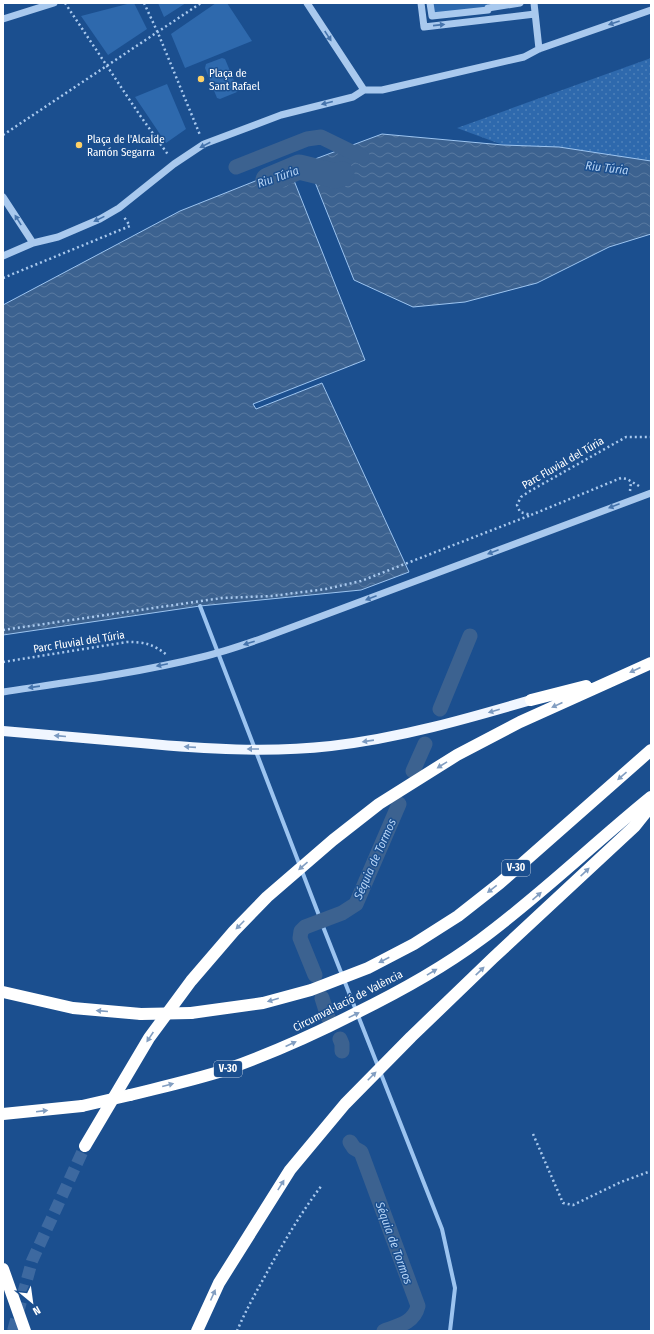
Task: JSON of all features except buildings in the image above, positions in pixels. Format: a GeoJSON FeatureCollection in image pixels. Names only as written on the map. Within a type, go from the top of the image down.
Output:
{"type":"FeatureCollection","features":[{"type":"Feature","properties":{"kind":"highway"},"geometry":{"type":"LineString","coordinates":[[85,1146],[149,1038],[191,981],[234,931],[267,897],[333,840],[379,804],[457,755],[520,722],[651,663]]}},
{"type":"Feature","properties":{"kind":"highway"},"geometry":{"type":"LineString","coordinates":[[531,700],[618,677]]}},
{"type":"Feature","properties":{"kind":"highway","name":"Circumval·lació de València"},"geometry":{"type":"LineString","coordinates":[[3,992],[73,1008],[141,1014],[191,1013],[263,1003],[311,990],[368,968],[414,944],[458,916],[500,883],[651,750]]}},
{"type":"Feature","properties":{"kind":"highway","name":"Circumval·lació de València"},"geometry":{"type":"LineString","coordinates":[[3,1114],[82,1106],[130,1095],[223,1070],[273,1053],[386,999],[433,972],[492,932],[523,908],[651,797]]}},
{"type":"Feature","properties":{"kind":"highway"},"geometry":{"type":"LineString","coordinates":[[197,1331],[219,1283],[290,1170],[345,1104],[411,1037],[493,958],[635,826],[651,806]]}},
{"type":"Feature","properties":{"kind":"highway"},"geometry":{"type":"LineString","coordinates":[[3,1269],[25,1331]]}},
{"type":"Feature","properties":{"kind":"main road"},"geometry":{"type":"LineString","coordinates":[[3,731],[177,746],[277,750],[331,746],[380,739],[451,723],[531,700]]}},
{"type":"Feature","properties":{"kind":"street"},"geometry":{"type":"LineString","coordinates":[[3,19],[54,3]]}},
{"type":"Feature","properties":{"kind":"street"},"geometry":{"type":"LineString","coordinates":[[307,3],[364,90]]}},
{"type":"Feature","properties":{"kind":"street"},"geometry":{"type":"LineString","coordinates":[[421,3],[424,27],[535,14]]}},
{"type":"Feature","properties":{"kind":"street"},"geometry":{"type":"LineString","coordinates":[[430,3],[432,16],[488,10],[488,8],[520,3]]}},
{"type":"Feature","properties":{"kind":"street"},"geometry":{"type":"LineString","coordinates":[[534,3],[539,49]]}},
{"type":"Feature","properties":{"kind":"street"},"geometry":{"type":"LineString","coordinates":[[3,256],[33,243],[58,237],[100,220],[119,208],[174,164],[204,144],[281,115],[353,97],[364,90],[382,90],[524,57],[539,49],[651,10]]}},
{"type":"Feature","properties":{"kind":"street"},"geometry":{"type":"LineString","coordinates":[[3,197],[33,243]]}},
{"type":"Feature","properties":{"kind":"street"},"geometry":{"type":"LineString","coordinates":[[3,692],[116,675],[201,657],[226,650],[263,638],[651,492]]}},
{"type":"Feature","properties":{"kind":"path"},"geometry":{"type":"LineString","coordinates":[[65,3],[174,164]]}},
{"type":"Feature","properties":{"kind":"path"},"geometry":{"type":"LineString","coordinates":[[144,3],[204,144]]}},
{"type":"Feature","properties":{"kind":"path"},"geometry":{"type":"LineString","coordinates":[[3,135],[201,3]]}},
{"type":"Feature","properties":{"kind":"path"},"geometry":{"type":"LineString","coordinates":[[3,278],[130,226],[119,208]]}},
{"type":"Feature","properties":{"kind":"path","name":"Parc Fluvial del Túria"},"geometry":{"type":"LineString","coordinates":[[531,515],[520,512],[517,505],[521,497],[530,491],[626,437],[651,437]]}},
{"type":"Feature","properties":{"kind":"path"},"geometry":{"type":"LineString","coordinates":[[3,630],[222,598],[272,596],[326,589],[361,581],[531,515],[621,478],[627,479],[644,488]]}},
{"type":"Feature","properties":{"kind":"path","name":"Parc Fluvial del Túria"},"geometry":{"type":"LineString","coordinates":[[3,662],[127,642],[142,642],[155,646],[172,658]]}},
{"type":"Feature","properties":{"kind":"path"},"geometry":{"type":"LineString","coordinates":[[533,1134],[563,1203],[573,1205],[621,1182],[651,1171]]}},
{"type":"Feature","properties":{"kind":"path"},"geometry":{"type":"LineString","coordinates":[[237,1331],[273,1262],[304,1210],[322,1185]]}},
{"type":"Feature","properties":{"kind":"shaded area"},"geometry":{"type":"Polygon","coordinates":[[[134,3],[147,29],[108,55],[81,16],[134,3]]]}},
{"type":"Feature","properties":{"kind":"shaded area"},"geometry":{"type":"Polygon","coordinates":[[[158,3],[186,3],[164,17],[158,3]]]}},
{"type":"Feature","properties":{"kind":"shaded area"},"geometry":{"type":"Polygon","coordinates":[[[216,3],[227,3],[252,41],[185,68],[171,34],[216,3]]]}},
{"type":"Feature","properties":{"kind":"shaded area"},"geometry":{"type":"Polygon","coordinates":[[[488,3],[488,10],[432,16],[430,4],[488,3]]]}},
{"type":"Feature","properties":{"kind":"shaded area"},"geometry":{"type":"Polygon","coordinates":[[[222,58],[225,59],[238,90],[237,92],[220,99],[217,98],[205,68],[206,64],[222,58]]]}},
{"type":"Feature","properties":{"kind":"shaded area"},"geometry":{"type":"Polygon","coordinates":[[[651,58],[651,163],[503,145],[457,128],[651,58]]]}},
{"type":"Feature","properties":{"kind":"shaded area"},"geometry":{"type":"Polygon","coordinates":[[[167,84],[186,129],[166,143],[135,97],[167,84]]]}},
{"type":"Feature","properties":{"kind":"water"},"geometry":{"type":"Polygon","coordinates":[[[382,134],[503,145],[559,147],[651,161],[651,234],[609,247],[537,283],[465,302],[413,307],[354,280],[307,162],[382,134]]]}},
{"type":"Feature","properties":{"kind":"water"},"geometry":{"type":"Polygon","coordinates":[[[298,164],[301,171],[288,176],[290,179],[293,178],[365,360],[253,404],[256,409],[322,383],[409,572],[361,590],[200,606],[3,635],[3,305],[180,211],[298,164]]]}},
{"type":"Feature","properties":{"kind":"waterway"},"geometry":{"type":"LineString","coordinates":[[236,167],[307,139],[321,137],[362,157]]}},
{"type":"Feature","properties":{"kind":"waterway","name":"Riu Túria"},"geometry":{"type":"LineString","coordinates":[[268,180],[299,167],[336,176],[342,174]]}},
{"type":"Feature","properties":{"kind":"waterway"},"geometry":{"type":"LineString","coordinates":[[200,606],[320,918]]}},
{"type":"Feature","properties":{"kind":"waterway","name":"Séquia de Tormos"},"geometry":{"type":"LineString","coordinates":[[440,709],[470,636]]}},
{"type":"Feature","properties":{"kind":"waterway","name":"Séquia de Tormos"},"geometry":{"type":"LineString","coordinates":[[413,771],[425,744]]}},
{"type":"Feature","properties":{"kind":"waterway","name":"Séquia de Tormos"},"geometry":{"type":"LineString","coordinates":[[315,975],[300,938],[301,931],[305,927],[342,913],[356,904],[399,804]]}},
{"type":"Feature","properties":{"kind":"waterway"},"geometry":{"type":"LineString","coordinates":[[322,924],[442,1229],[455,1288],[450,1331]]}},
{"type":"Feature","properties":{"kind":"waterway","name":"Séquia de Tormos"},"geometry":{"type":"LineString","coordinates":[[322,998],[328,1017]]}},
{"type":"Feature","properties":{"kind":"waterway","name":"Séquia de Tormos"},"geometry":{"type":"LineString","coordinates":[[340,1039],[342,1051]]}},
{"type":"Feature","properties":{"kind":"waterway","name":"Séquia de Tormos"},"geometry":{"type":"LineString","coordinates":[[350,1142],[354,1148],[361,1152],[418,1306],[413,1316],[405,1323],[384,1331]]}},
{"type":"Feature","properties":{"kind":"tunnel"},"geometry":{"type":"LineString","coordinates":[[13,1331],[32,1261],[85,1146]]}},
{"type":"Feature","properties":{"kind":"place","name":"Plaça de Sant Rafael"},"geometry":{"type":"Point","coordinates":[201,79]}},
{"type":"Feature","properties":{"kind":"place","name":"Plaça de l'Alcalde Ramón Segarra"},"geometry":{"type":"Point","coordinates":[79,145]}}]}
